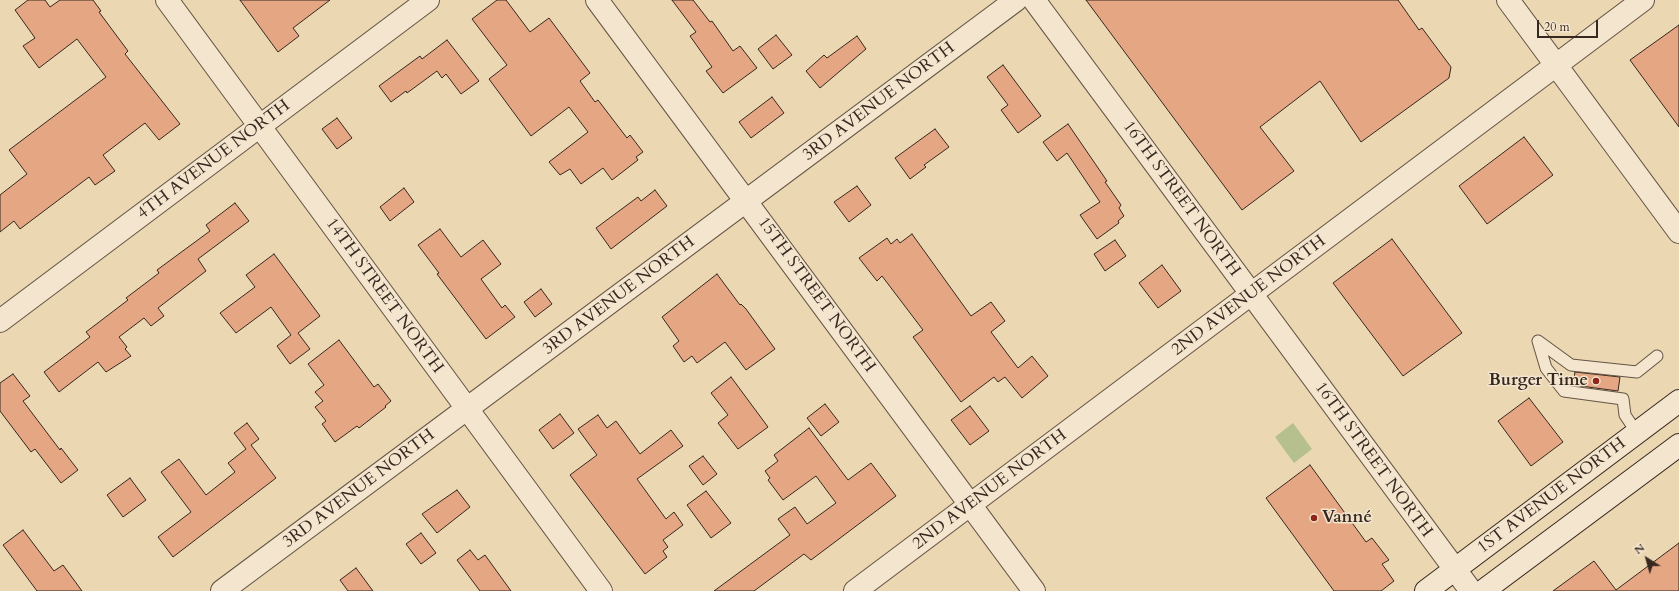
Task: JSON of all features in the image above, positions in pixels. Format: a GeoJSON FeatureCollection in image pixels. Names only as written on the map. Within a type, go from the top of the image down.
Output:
{"type":"FeatureCollection","features":[{"type":"Feature","properties":{"kind":"street","name":"14TH STREET NORTH"},"geometry":{"type":"LineString","coordinates":[[167,0],[601,591]]}},
{"type":"Feature","properties":{"kind":"street","name":"4TH AVENUE NORTH"},"geometry":{"type":"LineString","coordinates":[[0,321],[428,0]]}},
{"type":"Feature","properties":{"kind":"street","name":"15TH STREET NORTH"},"geometry":{"type":"LineString","coordinates":[[597,0],[1034,591]]}},
{"type":"Feature","properties":{"kind":"street","name":"3RD AVENUE NORTH"},"geometry":{"type":"LineString","coordinates":[[222,591],[1016,0]]}},
{"type":"Feature","properties":{"kind":"street","name":"16TH STREET NORTH"},"geometry":{"type":"LineString","coordinates":[[1034,0],[1471,591]]}},
{"type":"Feature","properties":{"kind":"street"},"geometry":{"type":"LineString","coordinates":[[1508,0],[1679,232]]}},
{"type":"Feature","properties":{"kind":"street","name":"2ND AVENUE NORTH"},"geometry":{"type":"LineString","coordinates":[[855,591],[1643,0]]}},
{"type":"Feature","properties":{"kind":"street","name":"1ST AVENUE NORTH"},"geometry":{"type":"LineString","coordinates":[[1426,591],[1679,401]]}},
{"type":"Feature","properties":{"kind":"street","name":"1ST AVENUE NORTH"},"geometry":{"type":"LineString","coordinates":[[1484,591],[1679,445]]}},
{"type":"Feature","properties":{"kind":"lane"},"geometry":{"type":"LineString","coordinates":[[1637,432],[1625,414],[1623,399],[1564,391],[1546,368],[1538,341],[1571,365],[1637,372],[1657,356]]}},
{"type":"Feature","properties":{"kind":"green space"},"geometry":{"type":"Polygon","coordinates":[[[1293,423],[1312,449],[1294,463],[1275,437],[1293,423]]]}},
{"type":"Feature","properties":{"kind":"building"},"geometry":{"type":"Polygon","coordinates":[[[28,0],[45,0],[50,7],[60,0],[93,0],[101,11],[99,12],[128,51],[125,54],[180,124],[159,140],[145,123],[103,155],[115,171],[95,185],[89,177],[20,229],[14,221],[0,232],[0,195],[27,174],[9,150],[106,77],[77,39],[39,68],[23,46],[35,38],[15,10],[28,0]]]}},
{"type":"Feature","properties":{"kind":"building"},"geometry":{"type":"Polygon","coordinates":[[[240,0],[330,0],[293,28],[299,36],[278,52],[240,0]]]}},
{"type":"Feature","properties":{"kind":"building"},"geometry":{"type":"Polygon","coordinates":[[[497,0],[506,0],[530,32],[549,18],[590,73],[580,81],[595,102],[598,100],[627,138],[630,135],[643,152],[636,157],[638,160],[612,180],[603,168],[581,184],[570,169],[560,175],[549,162],[588,132],[569,107],[531,136],[489,79],[507,65],[472,19],[497,0]]]}},
{"type":"Feature","properties":{"kind":"building"},"geometry":{"type":"Polygon","coordinates":[[[672,0],[693,0],[710,22],[712,21],[733,51],[740,46],[757,68],[723,93],[706,71],[712,67],[690,36],[696,32],[672,0]]]}},
{"type":"Feature","properties":{"kind":"building"},"geometry":{"type":"Polygon","coordinates":[[[1086,0],[1398,0],[1419,30],[1422,28],[1451,67],[1449,78],[1361,142],[1320,81],[1260,127],[1294,171],[1242,210],[1086,0]]]}},
{"type":"Feature","properties":{"kind":"building"},"geometry":{"type":"Polygon","coordinates":[[[1679,25],[1679,127],[1630,60],[1679,25]]]}},
{"type":"Feature","properties":{"kind":"building"},"geometry":{"type":"Polygon","coordinates":[[[776,35],[792,55],[773,69],[758,49],[776,35]]]}},
{"type":"Feature","properties":{"kind":"building"},"geometry":{"type":"Polygon","coordinates":[[[857,36],[866,49],[820,88],[806,71],[824,55],[827,58],[857,36]]]}},
{"type":"Feature","properties":{"kind":"building"},"geometry":{"type":"Polygon","coordinates":[[[447,40],[479,81],[461,94],[446,74],[442,78],[437,71],[407,93],[406,91],[391,102],[379,86],[420,56],[422,59],[447,40]]]}},
{"type":"Feature","properties":{"kind":"building"},"geometry":{"type":"Polygon","coordinates":[[[1003,65],[1041,116],[1018,133],[1001,110],[1008,105],[987,77],[1003,65]]]}},
{"type":"Feature","properties":{"kind":"building"},"geometry":{"type":"Polygon","coordinates":[[[772,97],[784,113],[751,138],[739,122],[772,97]]]}},
{"type":"Feature","properties":{"kind":"building"},"geometry":{"type":"Polygon","coordinates":[[[337,118],[352,138],[337,149],[322,129],[337,118]]]}},
{"type":"Feature","properties":{"kind":"building"},"geometry":{"type":"Polygon","coordinates":[[[1068,124],[1107,181],[1105,182],[1121,205],[1119,208],[1124,216],[1118,221],[1119,223],[1097,239],[1080,215],[1100,202],[1067,153],[1057,161],[1043,142],[1068,124]]]}},
{"type":"Feature","properties":{"kind":"building"},"geometry":{"type":"Polygon","coordinates":[[[935,129],[949,147],[924,165],[926,167],[910,179],[895,158],[935,129]]]}},
{"type":"Feature","properties":{"kind":"building"},"geometry":{"type":"Polygon","coordinates":[[[1524,137],[1553,175],[1487,224],[1459,186],[1524,137]]]}},
{"type":"Feature","properties":{"kind":"building"},"geometry":{"type":"Polygon","coordinates":[[[857,186],[871,205],[849,222],[834,202],[857,186]]]}},
{"type":"Feature","properties":{"kind":"building"},"geometry":{"type":"Polygon","coordinates":[[[404,188],[414,202],[390,221],[380,207],[404,188]]]}},
{"type":"Feature","properties":{"kind":"building"},"geometry":{"type":"Polygon","coordinates":[[[655,190],[667,206],[611,249],[596,228],[638,197],[641,201],[655,190]]]}},
{"type":"Feature","properties":{"kind":"building"},"geometry":{"type":"Polygon","coordinates":[[[235,203],[249,221],[198,259],[206,271],[158,308],[164,316],[151,326],[144,318],[119,337],[127,347],[125,349],[131,356],[106,372],[98,362],[59,392],[44,372],[90,337],[86,332],[128,300],[126,298],[159,273],[157,270],[210,231],[206,225],[235,203]]]}},
{"type":"Feature","properties":{"kind":"building"},"geometry":{"type":"Polygon","coordinates":[[[440,229],[461,257],[483,240],[501,264],[481,279],[502,308],[505,305],[515,317],[486,339],[437,274],[439,273],[418,245],[440,229]]]}},
{"type":"Feature","properties":{"kind":"building"},"geometry":{"type":"Polygon","coordinates":[[[912,234],[971,316],[991,302],[1005,321],[991,332],[1018,368],[1032,356],[1048,376],[1022,398],[1005,377],[998,382],[994,377],[961,402],[913,337],[923,330],[882,276],[877,281],[859,258],[887,238],[891,244],[897,239],[900,243],[912,234]]]}},
{"type":"Feature","properties":{"kind":"building"},"geometry":{"type":"Polygon","coordinates":[[[1392,239],[1462,333],[1403,376],[1333,283],[1392,239]]]}},
{"type":"Feature","properties":{"kind":"building"},"geometry":{"type":"Polygon","coordinates":[[[1115,240],[1126,256],[1105,271],[1094,254],[1115,240]]]}},
{"type":"Feature","properties":{"kind":"building"},"geometry":{"type":"Polygon","coordinates":[[[274,254],[320,316],[298,333],[310,349],[290,364],[277,346],[291,335],[271,307],[236,333],[220,313],[255,287],[246,275],[274,254]]]}},
{"type":"Feature","properties":{"kind":"building"},"geometry":{"type":"Polygon","coordinates":[[[1162,265],[1181,291],[1158,308],[1139,283],[1162,265]]]}},
{"type":"Feature","properties":{"kind":"building"},"geometry":{"type":"Polygon","coordinates":[[[717,274],[740,305],[741,304],[746,309],[775,349],[746,370],[725,342],[697,363],[692,356],[684,362],[673,346],[679,341],[662,317],[717,274]]]}},
{"type":"Feature","properties":{"kind":"building"},"geometry":{"type":"Polygon","coordinates":[[[541,289],[552,304],[535,317],[524,302],[541,289]]]}},
{"type":"Feature","properties":{"kind":"building"},"geometry":{"type":"Polygon","coordinates":[[[339,340],[374,387],[378,384],[391,401],[385,406],[386,407],[359,428],[357,426],[335,442],[322,424],[326,421],[315,407],[323,401],[315,392],[324,385],[308,364],[339,340]]]}},
{"type":"Feature","properties":{"kind":"building","name":"Burger Time"},"geometry":{"type":"Polygon","coordinates":[[[1575,372],[1620,377],[1618,391],[1573,385],[1575,372]]]}},
{"type":"Feature","properties":{"kind":"building"},"geometry":{"type":"Polygon","coordinates":[[[13,374],[30,396],[23,401],[60,450],[61,448],[78,470],[61,483],[35,449],[31,452],[0,411],[0,383],[13,374]]]}},
{"type":"Feature","properties":{"kind":"building"},"geometry":{"type":"Polygon","coordinates":[[[731,377],[768,427],[738,449],[718,423],[728,415],[711,393],[731,377]]]}},
{"type":"Feature","properties":{"kind":"building"},"geometry":{"type":"Polygon","coordinates":[[[1529,398],[1563,442],[1531,466],[1498,421],[1529,398]]]}},
{"type":"Feature","properties":{"kind":"building"},"geometry":{"type":"Polygon","coordinates":[[[825,404],[839,422],[821,436],[807,418],[825,404]]]}},
{"type":"Feature","properties":{"kind":"building"},"geometry":{"type":"Polygon","coordinates":[[[970,406],[989,431],[970,445],[951,420],[970,406]]]}},
{"type":"Feature","properties":{"kind":"building"},"geometry":{"type":"Polygon","coordinates":[[[560,414],[574,433],[553,449],[539,430],[560,414]]]}},
{"type":"Feature","properties":{"kind":"building"},"geometry":{"type":"Polygon","coordinates":[[[598,415],[607,428],[616,421],[640,454],[671,430],[683,446],[637,479],[666,519],[674,512],[683,525],[663,540],[668,547],[663,551],[667,557],[645,574],[570,475],[597,455],[578,429],[598,415]]]}},
{"type":"Feature","properties":{"kind":"building"},"geometry":{"type":"Polygon","coordinates":[[[247,423],[259,439],[251,445],[276,478],[173,557],[158,537],[191,512],[161,472],[179,459],[206,495],[235,472],[228,463],[246,449],[234,433],[247,423]]]}},
{"type":"Feature","properties":{"kind":"building"},"geometry":{"type":"Polygon","coordinates":[[[809,428],[848,480],[871,463],[896,496],[811,560],[804,554],[754,591],[714,591],[790,535],[778,519],[795,507],[807,524],[836,503],[816,476],[783,500],[768,480],[770,478],[765,471],[778,461],[774,455],[809,428]]]}},
{"type":"Feature","properties":{"kind":"building"},"geometry":{"type":"Polygon","coordinates":[[[703,456],[717,474],[703,485],[689,466],[703,456]]]}},
{"type":"Feature","properties":{"kind":"building","name":"Vanné"},"geometry":{"type":"Polygon","coordinates":[[[1310,465],[1366,542],[1372,538],[1389,560],[1382,564],[1394,581],[1381,591],[1334,591],[1266,498],[1310,465]]]}},
{"type":"Feature","properties":{"kind":"building"},"geometry":{"type":"Polygon","coordinates":[[[130,478],[146,500],[123,517],[107,495],[130,478]]]}},
{"type":"Feature","properties":{"kind":"building"},"geometry":{"type":"Polygon","coordinates":[[[457,490],[470,507],[437,533],[422,514],[457,490]]]}},
{"type":"Feature","properties":{"kind":"building"},"geometry":{"type":"Polygon","coordinates":[[[706,491],[731,523],[711,538],[687,505],[706,491]]]}},
{"type":"Feature","properties":{"kind":"building"},"geometry":{"type":"Polygon","coordinates":[[[23,530],[54,571],[63,565],[82,591],[37,591],[3,545],[23,530]]]}},
{"type":"Feature","properties":{"kind":"building"},"geometry":{"type":"Polygon","coordinates":[[[421,533],[436,553],[421,564],[406,544],[421,533]]]}},
{"type":"Feature","properties":{"kind":"building"},"geometry":{"type":"Polygon","coordinates":[[[1679,543],[1679,591],[1553,591],[1594,561],[1616,590],[1679,543]]]}},
{"type":"Feature","properties":{"kind":"building"},"geometry":{"type":"Polygon","coordinates":[[[470,550],[478,560],[485,555],[511,591],[480,591],[457,560],[470,550]]]}},
{"type":"Feature","properties":{"kind":"building"},"geometry":{"type":"Polygon","coordinates":[[[356,568],[373,591],[348,591],[340,580],[356,568]]]}},
{"type":"Feature","properties":{"kind":"place","name":"Burger Time"},"geometry":{"type":"Point","coordinates":[1596,381]}},
{"type":"Feature","properties":{"kind":"place","name":"Vanné"},"geometry":{"type":"Point","coordinates":[1314,518]}}]}
